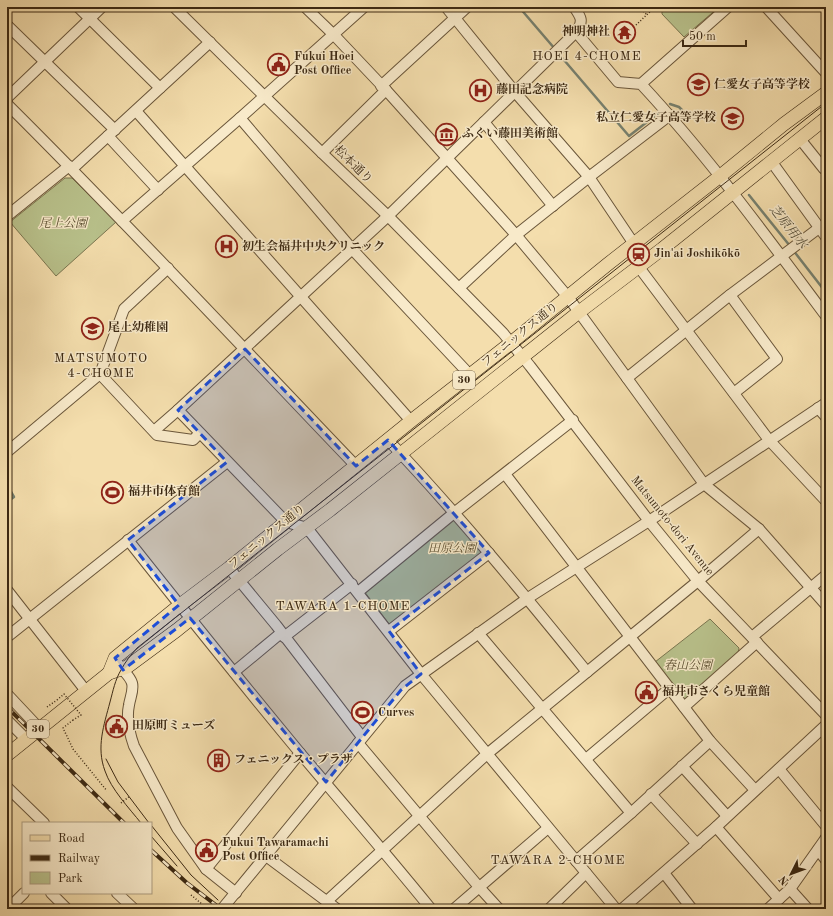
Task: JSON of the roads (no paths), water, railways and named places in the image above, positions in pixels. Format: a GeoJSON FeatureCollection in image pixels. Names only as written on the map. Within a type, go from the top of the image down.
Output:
{"type":"FeatureCollection","features":[{"type":"Feature","properties":{"kind":"main road","name":"フェニックス通り"},"geometry":{"type":"LineString","coordinates":[[7,755],[108,673],[115,658],[180,605],[784,124],[826,93]]}},
{"type":"Feature","properties":{"kind":"main road","name":"フェニックス通り"},"geometry":{"type":"LineString","coordinates":[[108,673],[123,670],[130,665],[579,312],[662,249],[731,192],[826,118]]}},
{"type":"Feature","properties":{"kind":"street"},"geometry":{"type":"LineString","coordinates":[[78,7],[160,88]]}},
{"type":"Feature","properties":{"kind":"street"},"geometry":{"type":"LineString","coordinates":[[7,98],[102,7]]}},
{"type":"Feature","properties":{"kind":"street","name":"松本通り"},"geometry":{"type":"LineString","coordinates":[[174,7],[388,216],[512,342]]}},
{"type":"Feature","properties":{"kind":"street"},"geometry":{"type":"LineString","coordinates":[[305,7],[334,35],[384,88],[516,235],[568,297],[704,484],[759,529],[826,605]]}},
{"type":"Feature","properties":{"kind":"street"},"geometry":{"type":"LineString","coordinates":[[122,221],[364,7]]}},
{"type":"Feature","properties":{"kind":"street"},"geometry":{"type":"LineString","coordinates":[[446,7],[515,92],[589,177],[634,244]]}},
{"type":"Feature","properties":{"kind":"street"},"geometry":{"type":"LineString","coordinates":[[322,153],[384,88],[467,7]]}},
{"type":"Feature","properties":{"kind":"street"},"geometry":{"type":"LineString","coordinates":[[154,431],[388,216],[576,32],[581,25],[580,16],[574,7]]}},
{"type":"Feature","properties":{"kind":"street"},"geometry":{"type":"LineString","coordinates":[[641,84],[728,7]]}},
{"type":"Feature","properties":{"kind":"street"},"geometry":{"type":"LineString","coordinates":[[766,7],[826,73]]}},
{"type":"Feature","properties":{"kind":"street"},"geometry":{"type":"LineString","coordinates":[[7,25],[45,62],[111,133],[158,190]]}},
{"type":"Feature","properties":{"kind":"street"},"geometry":{"type":"LineString","coordinates":[[576,32],[618,82],[641,84],[670,115],[731,192],[788,251],[826,316]]}},
{"type":"Feature","properties":{"kind":"street"},"geometry":{"type":"LineString","coordinates":[[7,216],[111,133],[210,42]]}},
{"type":"Feature","properties":{"kind":"street"},"geometry":{"type":"LineString","coordinates":[[7,104],[168,268],[356,466]]}},
{"type":"Feature","properties":{"kind":"street"},"geometry":{"type":"LineString","coordinates":[[136,110],[300,298],[411,421]]}},
{"type":"Feature","properties":{"kind":"street"},"geometry":{"type":"LineString","coordinates":[[459,288],[516,235],[670,115]]}},
{"type":"Feature","properties":{"kind":"street"},"geometry":{"type":"LineString","coordinates":[[240,118],[352,249],[470,375]]}},
{"type":"Feature","properties":{"kind":"street"},"geometry":{"type":"LineString","coordinates":[[484,122],[553,206]]}},
{"type":"Feature","properties":{"kind":"street"},"geometry":{"type":"LineString","coordinates":[[800,139],[824,169]]}},
{"type":"Feature","properties":{"kind":"street"},"geometry":{"type":"LineString","coordinates":[[771,161],[826,237]]}},
{"type":"Feature","properties":{"kind":"street"},"geometry":{"type":"LineString","coordinates":[[627,378],[730,295],[820,228]]}},
{"type":"Feature","properties":{"kind":"street"},"geometry":{"type":"LineString","coordinates":[[638,266],[769,440],[826,501]]}},
{"type":"Feature","properties":{"kind":"street"},"geometry":{"type":"LineString","coordinates":[[7,452],[100,374],[124,309],[168,268]]}},
{"type":"Feature","properties":{"kind":"street"},"geometry":{"type":"LineString","coordinates":[[730,295],[777,359],[734,394]]}},
{"type":"Feature","properties":{"kind":"street","name":"Matsumoto-dori Avenue"},"geometry":{"type":"LineString","coordinates":[[512,342],[649,521],[698,581],[826,715]]}},
{"type":"Feature","properties":{"kind":"street"},"geometry":{"type":"LineString","coordinates":[[100,374],[161,437],[193,440],[199,434]]}},
{"type":"Feature","properties":{"kind":"street"},"geometry":{"type":"LineString","coordinates":[[228,907],[236,893],[400,690],[528,598],[649,521],[822,406],[826,417]]}},
{"type":"Feature","properties":{"kind":"street"},"geometry":{"type":"LineString","coordinates":[[178,410],[199,434],[286,522],[299,524],[306,528],[355,588],[421,674],[616,909]]}},
{"type":"Feature","properties":{"kind":"street"},"geometry":{"type":"LineString","coordinates":[[234,672],[282,635],[355,588],[505,474],[573,420]]}},
{"type":"Feature","properties":{"kind":"street"},"geometry":{"type":"LineString","coordinates":[[388,440],[528,598],[587,672]]}},
{"type":"Feature","properties":{"kind":"street"},"geometry":{"type":"LineString","coordinates":[[7,637],[227,462]]}},
{"type":"Feature","properties":{"kind":"street"},"geometry":{"type":"LineString","coordinates":[[505,474],[710,740],[755,790]]}},
{"type":"Feature","properties":{"kind":"street"},"geometry":{"type":"LineString","coordinates":[[327,901],[487,754],[631,637],[759,529]]}},
{"type":"Feature","properties":{"kind":"street"},"geometry":{"type":"LineString","coordinates":[[128,540],[300,753],[326,782],[431,909]]}},
{"type":"Feature","properties":{"kind":"street"},"geometry":{"type":"LineString","coordinates":[[389,632],[489,553]]}},
{"type":"Feature","properties":{"kind":"street"},"geometry":{"type":"LineString","coordinates":[[228,568],[282,635],[419,816],[499,909]]}},
{"type":"Feature","properties":{"kind":"street"},"geometry":{"type":"LineString","coordinates":[[684,707],[754,640],[826,575]]}},
{"type":"Feature","properties":{"kind":"street"},"geometry":{"type":"LineString","coordinates":[[7,590],[86,691]]}},
{"type":"Feature","properties":{"kind":"street"},"geometry":{"type":"LineString","coordinates":[[478,633],[631,813]]}},
{"type":"Feature","properties":{"kind":"street"},"geometry":{"type":"LineString","coordinates":[[115,658],[129,677],[132,684],[128,721],[134,746],[177,828],[206,869],[236,893]]}},
{"type":"Feature","properties":{"kind":"street"},"geometry":{"type":"LineString","coordinates":[[586,759],[670,688]]}},
{"type":"Feature","properties":{"kind":"street"},"geometry":{"type":"LineString","coordinates":[[7,694],[39,728]]}},
{"type":"Feature","properties":{"kind":"street"},"geometry":{"type":"LineString","coordinates":[[7,720],[26,739]]}},
{"type":"Feature","properties":{"kind":"street"},"geometry":{"type":"LineString","coordinates":[[622,909],[716,827],[826,725]]}},
{"type":"Feature","properties":{"kind":"street"},"geometry":{"type":"LineString","coordinates":[[576,861],[631,813],[710,740]]}},
{"type":"Feature","properties":{"kind":"street"},"geometry":{"type":"LineString","coordinates":[[206,869],[300,753]]}},
{"type":"Feature","properties":{"kind":"street"},"geometry":{"type":"LineString","coordinates":[[682,766],[727,816]]}},
{"type":"Feature","properties":{"kind":"street"},"geometry":{"type":"LineString","coordinates":[[779,769],[825,825]]}},
{"type":"Feature","properties":{"kind":"street"},"geometry":{"type":"LineString","coordinates":[[7,787],[43,822]]}},
{"type":"Feature","properties":{"kind":"street"},"geometry":{"type":"LineString","coordinates":[[651,794],[697,844]]}},
{"type":"Feature","properties":{"kind":"street"},"geometry":{"type":"LineString","coordinates":[[716,827],[779,899]]}},
{"type":"Feature","properties":{"kind":"street"},"geometry":{"type":"LineString","coordinates":[[454,909],[548,828]]}},
{"type":"Feature","properties":{"kind":"street"},"geometry":{"type":"LineString","coordinates":[[768,909],[790,889],[826,838]]}},
{"type":"Feature","properties":{"kind":"street"},"geometry":{"type":"LineString","coordinates":[[818,850],[826,860]]}},
{"type":"Feature","properties":{"kind":"street"},"geometry":{"type":"LineString","coordinates":[[266,856],[337,909]]}},
{"type":"Feature","properties":{"kind":"street"},"geometry":{"type":"LineString","coordinates":[[549,909],[586,873]]}},
{"type":"Feature","properties":{"kind":"street"},"geometry":{"type":"LineString","coordinates":[[664,873],[692,909]]}},
{"type":"Feature","properties":{"kind":"street"},"geometry":{"type":"LineString","coordinates":[[790,889],[808,909]]}},
{"type":"Feature","properties":{"kind":"street"},"geometry":{"type":"LineString","coordinates":[[7,908],[9,908],[23,894]]}},
{"type":"Feature","properties":{"kind":"street"},"geometry":{"type":"LineString","coordinates":[[52,894],[67,909]]}},
{"type":"Feature","properties":{"kind":"street"},"geometry":{"type":"LineString","coordinates":[[118,894],[134,909]]}},
{"type":"Feature","properties":{"kind":"waterway"},"geometry":{"type":"LineString","coordinates":[[519,7],[555,49]]}},
{"type":"Feature","properties":{"kind":"waterway"},"geometry":{"type":"LineString","coordinates":[[558,53],[629,136],[661,111]]}},
{"type":"Feature","properties":{"kind":"waterway","name":"芝原用水"},"geometry":{"type":"LineString","coordinates":[[670,104],[679,107],[682,110]]}},
{"type":"Feature","properties":{"kind":"waterway","name":"芝原用水"},"geometry":{"type":"LineString","coordinates":[[749,195],[790,246]]}},
{"type":"Feature","properties":{"kind":"waterway","name":"芝原用水"},"geometry":{"type":"LineString","coordinates":[[793,250],[826,291]]}},
{"type":"Feature","properties":{"kind":"waterway"},"geometry":{"type":"LineString","coordinates":[[7,485],[14,497],[7,502]]}},
{"type":"Feature","properties":{"kind":"waterway"},"geometry":{"type":"LineString","coordinates":[[821,837],[826,829]]}},
{"type":"Feature","properties":{"kind":"tram line"},"geometry":{"type":"LineString","coordinates":[[140,822],[111,785],[102,762],[101,753],[103,728],[116,682],[124,664],[137,648],[826,103]]}},
{"type":"Feature","properties":{"kind":"tram line"},"geometry":{"type":"LineString","coordinates":[[106,759],[118,782],[148,822]]}},
{"type":"Feature","properties":{"kind":"tram line"},"geometry":{"type":"LineString","coordinates":[[152,826],[191,875],[218,900]]}},
{"type":"Feature","properties":{"kind":"tram line"},"geometry":{"type":"LineString","coordinates":[[152,837],[177,866]]}},
{"type":"Feature","properties":{"kind":"railway"},"geometry":{"type":"LineString","coordinates":[[7,707],[123,822]]}},
{"type":"Feature","properties":{"kind":"railway"},"geometry":{"type":"LineString","coordinates":[[152,851],[187,883],[221,909]]}},
{"type":"Feature","properties":{"kind":"place","name":"神明神社"},"geometry":{"type":"Point","coordinates":[625,32]}},
{"type":"Feature","properties":{"kind":"place","name":"Fukui Hoei Post Office"},"geometry":{"type":"Point","coordinates":[278,64]}},
{"type":"Feature","properties":{"kind":"place","name":"仁愛女子高等学校"},"geometry":{"type":"Point","coordinates":[698,85]}},
{"type":"Feature","properties":{"kind":"place","name":"藤田記念病院"},"geometry":{"type":"Point","coordinates":[480,90]}},
{"type":"Feature","properties":{"kind":"place","name":"私立仁愛女子高等学校"},"geometry":{"type":"Point","coordinates":[732,118]}},
{"type":"Feature","properties":{"kind":"place","name":"ふくい藤田美術館"},"geometry":{"type":"Point","coordinates":[446,134]}},
{"type":"Feature","properties":{"kind":"place","name":"初生会福井中央クリニック"},"geometry":{"type":"Point","coordinates":[226,247]}},
{"type":"Feature","properties":{"kind":"place","name":"Jin'ai Joshikōkō"},"geometry":{"type":"Point","coordinates":[638,254]}},
{"type":"Feature","properties":{"kind":"place","name":"尾上幼稚園"},"geometry":{"type":"Point","coordinates":[92,328]}},
{"type":"Feature","properties":{"kind":"place","name":"福井市体育館"},"geometry":{"type":"Point","coordinates":[113,492]}},
{"type":"Feature","properties":{"kind":"place","name":"福井市さくら児童館"},"geometry":{"type":"Point","coordinates":[647,692]}},
{"type":"Feature","properties":{"kind":"place","name":"Curves"},"geometry":{"type":"Point","coordinates":[363,713]}},
{"type":"Feature","properties":{"kind":"place","name":"田原町ミューズ"},"geometry":{"type":"Point","coordinates":[116,726]}},
{"type":"Feature","properties":{"kind":"place","name":"フェニックス・プラザ"},"geometry":{"type":"Point","coordinates":[219,760]}},
{"type":"Feature","properties":{"kind":"place","name":"Fukui Tawaramachi Post Office"},"geometry":{"type":"Point","coordinates":[207,850]}},
{"type":"Feature","properties":{"kind":"district","name":"HOEI 4-CHOME"},"geometry":{"type":"Point","coordinates":[587,56]}},
{"type":"Feature","properties":{"kind":"district","name":"MATSUMOTO 4-CHOME"},"geometry":{"type":"Point","coordinates":[101,366]}},
{"type":"Feature","properties":{"kind":"district","name":"TAWARA 1-CHOME"},"geometry":{"type":"Point","coordinates":[343,606]}},
{"type":"Feature","properties":{"kind":"district","name":"TAWARA 2-CHOME"},"geometry":{"type":"Point","coordinates":[558,860]}},
{"type":"Feature","properties":{"kind":"park label","name":"尾上公園"},"geometry":{"type":"Point","coordinates":[63,224]}},
{"type":"Feature","properties":{"kind":"park label","name":"田原公園"},"geometry":{"type":"Point","coordinates":[452,549]}},
{"type":"Feature","properties":{"kind":"park label","name":"春山公園"},"geometry":{"type":"Point","coordinates":[688,666]}}]}
